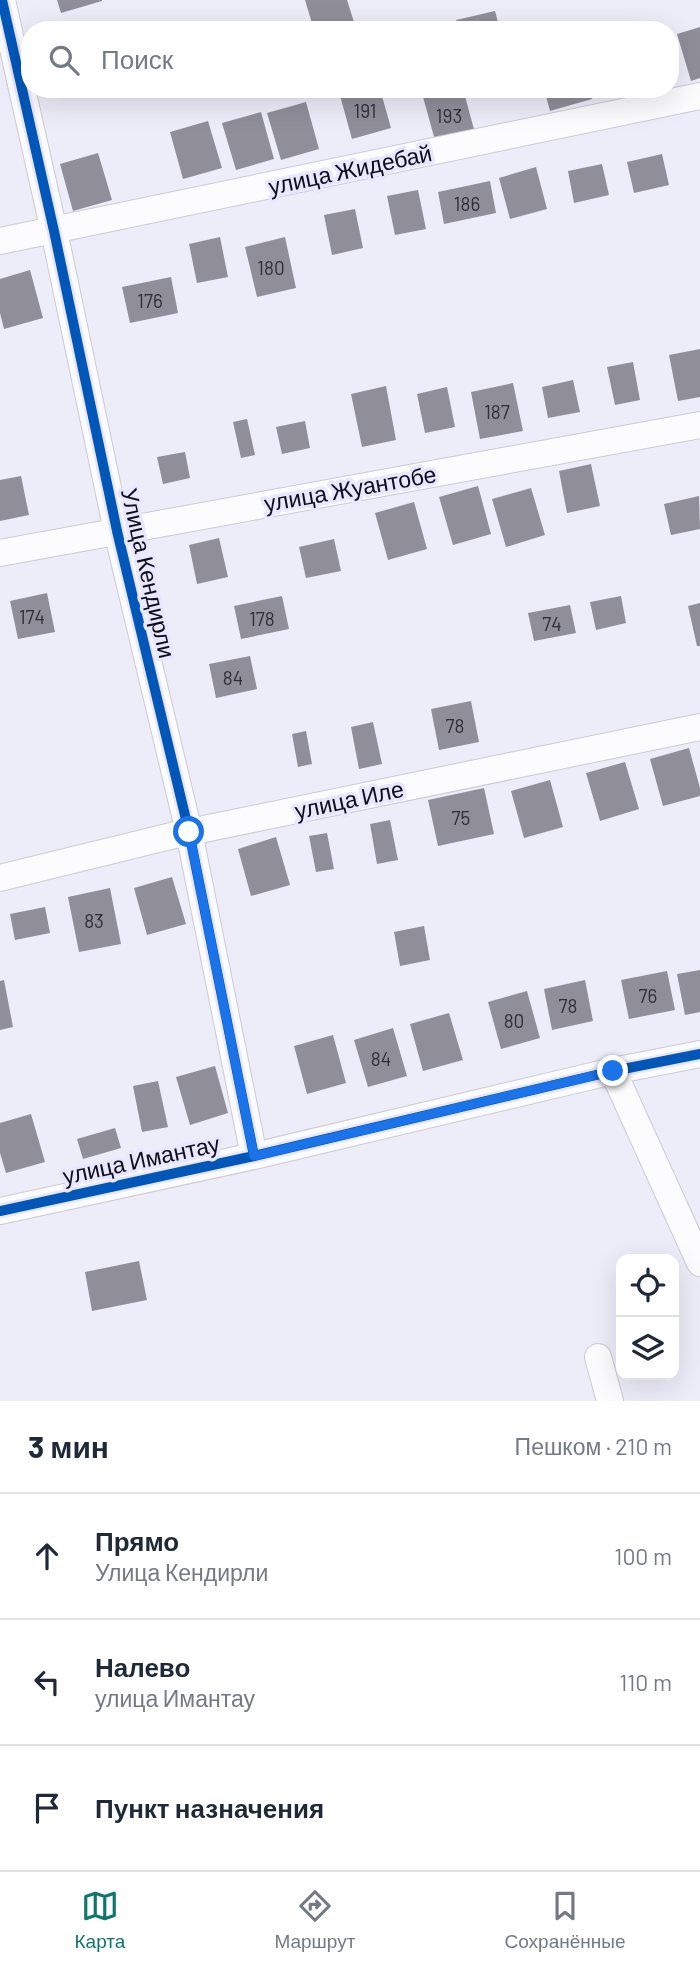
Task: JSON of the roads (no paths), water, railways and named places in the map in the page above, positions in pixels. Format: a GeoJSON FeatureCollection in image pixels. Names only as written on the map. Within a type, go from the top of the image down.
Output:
{"type":"FeatureCollection","features":[{"type":"Feature","properties":{"kind":"street","name":"Улица Кендирли"},"geometry":{"type":"LineString","coordinates":[[2,0],[21,84]]}},
{"type":"Feature","properties":{"kind":"street","name":"улица Жидебай"},"geometry":{"type":"LineString","coordinates":[[0,241],[700,96]]}},
{"type":"Feature","properties":{"kind":"street","name":"Улица Кендирли"},"geometry":{"type":"LineString","coordinates":[[24,98],[117,531],[189,832],[254,1156]]}},
{"type":"Feature","properties":{"kind":"street","name":"улица Жуантобе"},"geometry":{"type":"LineString","coordinates":[[0,553],[700,425]]}},
{"type":"Feature","properties":{"kind":"street","name":"улица Иле"},"geometry":{"type":"LineString","coordinates":[[0,877],[189,832],[700,727]]}},
{"type":"Feature","properties":{"kind":"street","name":"улица Имантау"},"geometry":{"type":"LineString","coordinates":[[0,1211],[254,1156],[613,1071],[700,1054]]}},
{"type":"Feature","properties":{"kind":"street"},"geometry":{"type":"LineString","coordinates":[[613,1071],[700,1263]]}},
{"type":"Feature","properties":{"kind":"street"},"geometry":{"type":"LineString","coordinates":[[598,1357],[610,1401]]}}]}
